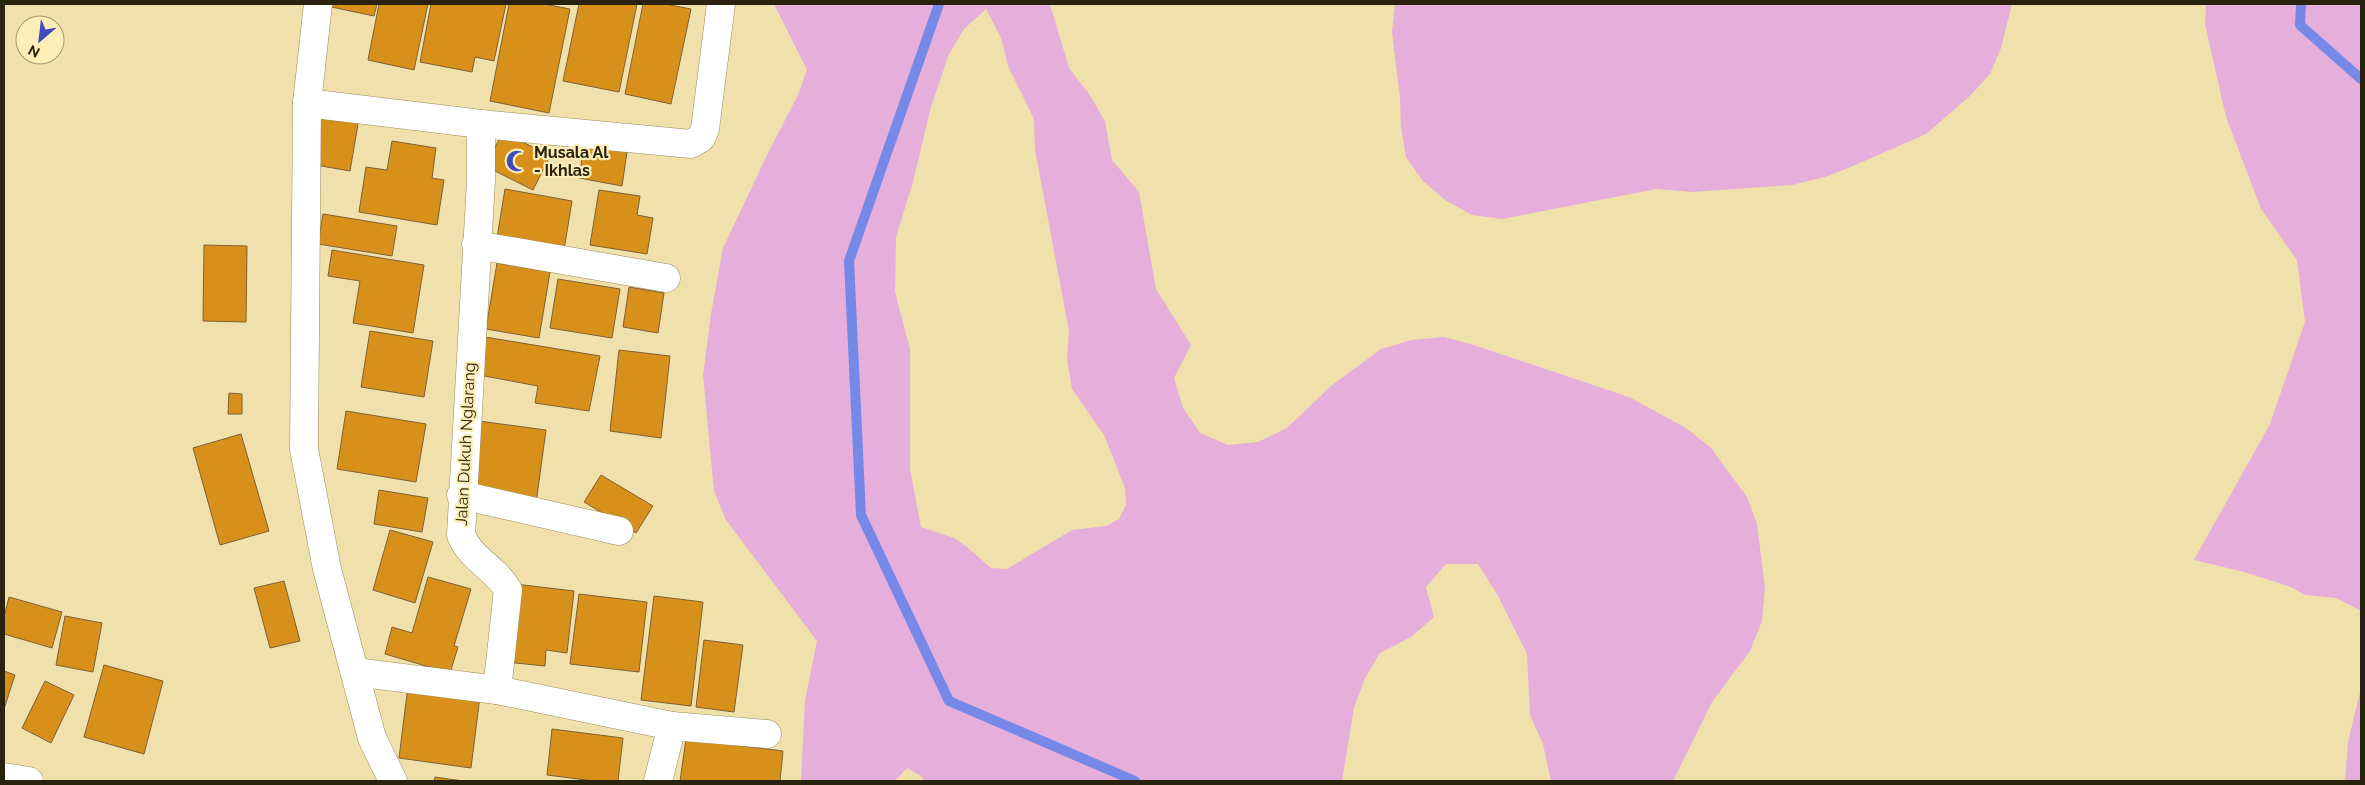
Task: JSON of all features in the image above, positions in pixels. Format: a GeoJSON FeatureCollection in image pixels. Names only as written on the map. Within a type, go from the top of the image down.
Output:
{"type":"FeatureCollection","features":[{"type":"Feature","properties":{"kind":"street"},"geometry":{"type":"LineString","coordinates":[[318,4],[307,103],[304,449],[327,569],[354,672],[372,738],[394,781]]}},
{"type":"Feature","properties":{"kind":"street"},"geometry":{"type":"LineString","coordinates":[[307,103],[481,124],[692,144],[701,138],[705,129],[721,4]]}},
{"type":"Feature","properties":{"kind":"street","name":"Jalan Dukuh Nglarang"},"geometry":{"type":"LineString","coordinates":[[481,124],[481,180],[461,495],[461,535],[466,548],[502,579],[508,590],[497,690]]}},
{"type":"Feature","properties":{"kind":"street"},"geometry":{"type":"LineString","coordinates":[[476,245],[666,278]]}},
{"type":"Feature","properties":{"kind":"street"},"geometry":{"type":"LineString","coordinates":[[461,495],[619,531]]}},
{"type":"Feature","properties":{"kind":"street"},"geometry":{"type":"LineString","coordinates":[[354,672],[497,690],[672,726],[767,734]]}},
{"type":"Feature","properties":{"kind":"street"},"geometry":{"type":"LineString","coordinates":[[658,781],[672,726]]}},
{"type":"Feature","properties":{"kind":"street"},"geometry":{"type":"LineString","coordinates":[[4,777],[29,781]]}},
{"type":"Feature","properties":{"kind":"shaded area"},"geometry":{"type":"Polygon","coordinates":[[[774,4],[1050,4],[1069,68],[1089,94],[1105,121],[1112,160],[1139,192],[1156,289],[1191,345],[1174,378],[1183,408],[1200,433],[1228,445],[1258,442],[1287,428],[1331,386],[1381,349],[1412,340],[1444,337],[1474,345],[1629,397],[1686,428],[1711,448],[1747,497],[1757,524],[1765,588],[1762,621],[1750,651],[1712,702],[1673,781],[1551,781],[1543,744],[1530,715],[1527,654],[1497,594],[1478,564],[1446,564],[1426,587],[1434,617],[1411,637],[1380,653],[1365,678],[1354,708],[1342,781],[924,781],[921,776],[907,768],[895,781],[801,781],[805,700],[817,641],[726,520],[714,491],[703,375],[711,314],[723,248],[797,97],[807,70],[774,4]],[[986,9],[964,29],[949,54],[931,107],[913,182],[896,237],[895,292],[910,349],[910,469],[921,527],[954,538],[991,568],[1007,569],[1072,530],[1106,526],[1119,519],[1126,505],[1125,488],[1104,435],[1072,389],[1067,359],[1069,331],[1035,150],[1034,119],[1008,66],[1001,38],[986,9]]]}},
{"type":"Feature","properties":{"kind":"shaded area"},"geometry":{"type":"Polygon","coordinates":[[[1395,4],[2012,4],[2001,48],[1990,74],[1971,95],[1926,134],[1853,166],[1825,177],[1792,185],[1692,192],[1656,189],[1502,219],[1472,215],[1445,200],[1423,181],[1406,157],[1401,127],[1400,98],[1392,32],[1395,4]]]}},
{"type":"Feature","properties":{"kind":"shaded area"},"geometry":{"type":"Polygon","coordinates":[[[2206,4],[2361,4],[2361,611],[2336,598],[2305,595],[2291,587],[2244,572],[2194,560],[2270,424],[2305,322],[2297,260],[2261,209],[2226,117],[2205,24],[2206,4]]]}},
{"type":"Feature","properties":{"kind":"shaded area"},"geometry":{"type":"Polygon","coordinates":[[[2361,688],[2361,781],[2345,781],[2348,742],[2361,688]]]}},
{"type":"Feature","properties":{"kind":"building"},"geometry":{"type":"Polygon","coordinates":[[[323,4],[377,4],[374,16],[323,4]]]}},
{"type":"Feature","properties":{"kind":"building"},"geometry":{"type":"Polygon","coordinates":[[[379,4],[428,4],[414,70],[368,60],[379,4]]]}},
{"type":"Feature","properties":{"kind":"building"},"geometry":{"type":"Polygon","coordinates":[[[431,4],[506,4],[494,61],[475,57],[472,72],[420,62],[431,4]]]}},
{"type":"Feature","properties":{"kind":"building"},"geometry":{"type":"Polygon","coordinates":[[[509,4],[544,4],[570,9],[549,113],[490,101],[509,4]]]}},
{"type":"Feature","properties":{"kind":"building"},"geometry":{"type":"Polygon","coordinates":[[[579,4],[637,4],[619,92],[563,81],[579,4]]]}},
{"type":"Feature","properties":{"kind":"building"},"geometry":{"type":"Polygon","coordinates":[[[643,4],[665,4],[691,9],[671,104],[625,94],[643,4]]]}},
{"type":"Feature","properties":{"kind":"building"},"geometry":{"type":"Polygon","coordinates":[[[319,111],[359,118],[350,171],[310,164],[319,111]]]}},
{"type":"Feature","properties":{"kind":"building","name":"Musala Al - Ikhlas"},"geometry":{"type":"Polygon","coordinates":[[[503,132],[550,156],[533,190],[485,166],[503,132]]]}},
{"type":"Feature","properties":{"kind":"building"},"geometry":{"type":"Polygon","coordinates":[[[392,141],[436,148],[432,178],[444,180],[437,225],[359,212],[366,167],[387,170],[392,141]]]}},
{"type":"Feature","properties":{"kind":"building"},"geometry":{"type":"Polygon","coordinates":[[[584,145],[627,152],[622,186],[579,178],[584,145]]]}},
{"type":"Feature","properties":{"kind":"building"},"geometry":{"type":"Polygon","coordinates":[[[505,189],[572,201],[564,250],[497,238],[505,189]]]}},
{"type":"Feature","properties":{"kind":"building"},"geometry":{"type":"Polygon","coordinates":[[[599,190],[640,196],[637,215],[653,218],[647,254],[590,245],[599,190]]]}},
{"type":"Feature","properties":{"kind":"building"},"geometry":{"type":"Polygon","coordinates":[[[323,214],[397,226],[392,256],[318,244],[323,214]]]}},
{"type":"Feature","properties":{"kind":"building"},"geometry":{"type":"Polygon","coordinates":[[[204,245],[247,246],[246,322],[203,321],[204,245]]]}},
{"type":"Feature","properties":{"kind":"building"},"geometry":{"type":"Polygon","coordinates":[[[332,250],[424,265],[413,333],[353,323],[360,281],[328,276],[332,250]]]}},
{"type":"Feature","properties":{"kind":"building"},"geometry":{"type":"Polygon","coordinates":[[[497,263],[550,272],[539,338],[486,329],[497,263]]]}},
{"type":"Feature","properties":{"kind":"building"},"geometry":{"type":"Polygon","coordinates":[[[558,279],[620,289],[612,338],[550,328],[558,279]]]}},
{"type":"Feature","properties":{"kind":"building"},"geometry":{"type":"Polygon","coordinates":[[[629,287],[664,293],[658,333],[623,327],[629,287]]]}},
{"type":"Feature","properties":{"kind":"building"},"geometry":{"type":"Polygon","coordinates":[[[370,331],[433,341],[424,397],[361,387],[370,331]]]}},
{"type":"Feature","properties":{"kind":"building"},"geometry":{"type":"Polygon","coordinates":[[[485,337],[600,356],[589,411],[535,403],[538,386],[479,375],[485,337]]]}},
{"type":"Feature","properties":{"kind":"building"},"geometry":{"type":"Polygon","coordinates":[[[619,350],[670,356],[661,438],[610,431],[619,350]]]}},
{"type":"Feature","properties":{"kind":"building"},"geometry":{"type":"Polygon","coordinates":[[[229,393],[242,394],[242,414],[228,414],[229,393]]]}},
{"type":"Feature","properties":{"kind":"building"},"geometry":{"type":"Polygon","coordinates":[[[346,411],[426,424],[416,482],[337,469],[346,411]]]}},
{"type":"Feature","properties":{"kind":"building"},"geometry":{"type":"Polygon","coordinates":[[[479,421],[546,430],[536,503],[470,494],[479,421]]]}},
{"type":"Feature","properties":{"kind":"building"},"geometry":{"type":"Polygon","coordinates":[[[241,434],[269,531],[220,545],[193,448],[241,434]]]}},
{"type":"Feature","properties":{"kind":"building"},"geometry":{"type":"Polygon","coordinates":[[[601,475],[653,506],[636,533],[584,502],[601,475]]]}},
{"type":"Feature","properties":{"kind":"building"},"geometry":{"type":"Polygon","coordinates":[[[379,490],[428,498],[422,532],[374,524],[379,490]]]}},
{"type":"Feature","properties":{"kind":"building"},"geometry":{"type":"Polygon","coordinates":[[[390,530],[433,542],[415,603],[373,590],[390,530]]]}},
{"type":"Feature","properties":{"kind":"building"},"geometry":{"type":"Polygon","coordinates":[[[428,577],[471,589],[454,646],[458,647],[450,673],[385,654],[392,627],[412,633],[428,577]]]}},
{"type":"Feature","properties":{"kind":"building"},"geometry":{"type":"Polygon","coordinates":[[[284,581],[300,641],[270,648],[254,588],[284,581]]]}},
{"type":"Feature","properties":{"kind":"building"},"geometry":{"type":"Polygon","coordinates":[[[515,584],[574,591],[567,653],[546,650],[545,666],[506,662],[515,584]]]}},
{"type":"Feature","properties":{"kind":"building"},"geometry":{"type":"Polygon","coordinates":[[[579,594],[647,602],[639,672],[570,664],[579,594]]]}},
{"type":"Feature","properties":{"kind":"building"},"geometry":{"type":"Polygon","coordinates":[[[654,596],[703,602],[691,706],[641,700],[654,596]]]}},
{"type":"Feature","properties":{"kind":"building"},"geometry":{"type":"Polygon","coordinates":[[[9,597],[62,612],[52,648],[4,634],[4,617],[9,597]]]}},
{"type":"Feature","properties":{"kind":"building"},"geometry":{"type":"Polygon","coordinates":[[[65,616],[102,623],[93,672],[56,665],[65,616]]]}},
{"type":"Feature","properties":{"kind":"building"},"geometry":{"type":"Polygon","coordinates":[[[704,640],[743,645],[734,712],[696,707],[704,640]]]}},
{"type":"Feature","properties":{"kind":"building"},"geometry":{"type":"Polygon","coordinates":[[[104,665],[163,681],[144,754],[84,737],[104,665]]]}},
{"type":"Feature","properties":{"kind":"building"},"geometry":{"type":"Polygon","coordinates":[[[4,671],[15,675],[4,709],[4,671]]]}},
{"type":"Feature","properties":{"kind":"building"},"geometry":{"type":"Polygon","coordinates":[[[45,681],[74,695],[51,743],[22,728],[45,681]]]}},
{"type":"Feature","properties":{"kind":"building"},"geometry":{"type":"Polygon","coordinates":[[[408,686],[480,696],[471,768],[399,758],[408,686]]]}},
{"type":"Feature","properties":{"kind":"building"},"geometry":{"type":"Polygon","coordinates":[[[552,729],[623,738],[618,781],[594,781],[547,775],[552,729]]]}},
{"type":"Feature","properties":{"kind":"building"},"geometry":{"type":"Polygon","coordinates":[[[686,739],[783,751],[780,781],[680,781],[686,739]]]}},
{"type":"Feature","properties":{"kind":"building"},"geometry":{"type":"Polygon","coordinates":[[[435,777],[463,781],[434,781],[435,777]]]}},
{"type":"Feature","properties":{"kind":"waterway"},"geometry":{"type":"LineString","coordinates":[[939,4],[849,261],[861,515],[949,701],[1135,781]]}},
{"type":"Feature","properties":{"kind":"waterway"},"geometry":{"type":"LineString","coordinates":[[2301,4],[2300,25],[2361,79]]}},
{"type":"Feature","properties":{"kind":"place","name":"Musala Al - Ikhlas"},"geometry":{"type":"Point","coordinates":[517,161]}}]}
